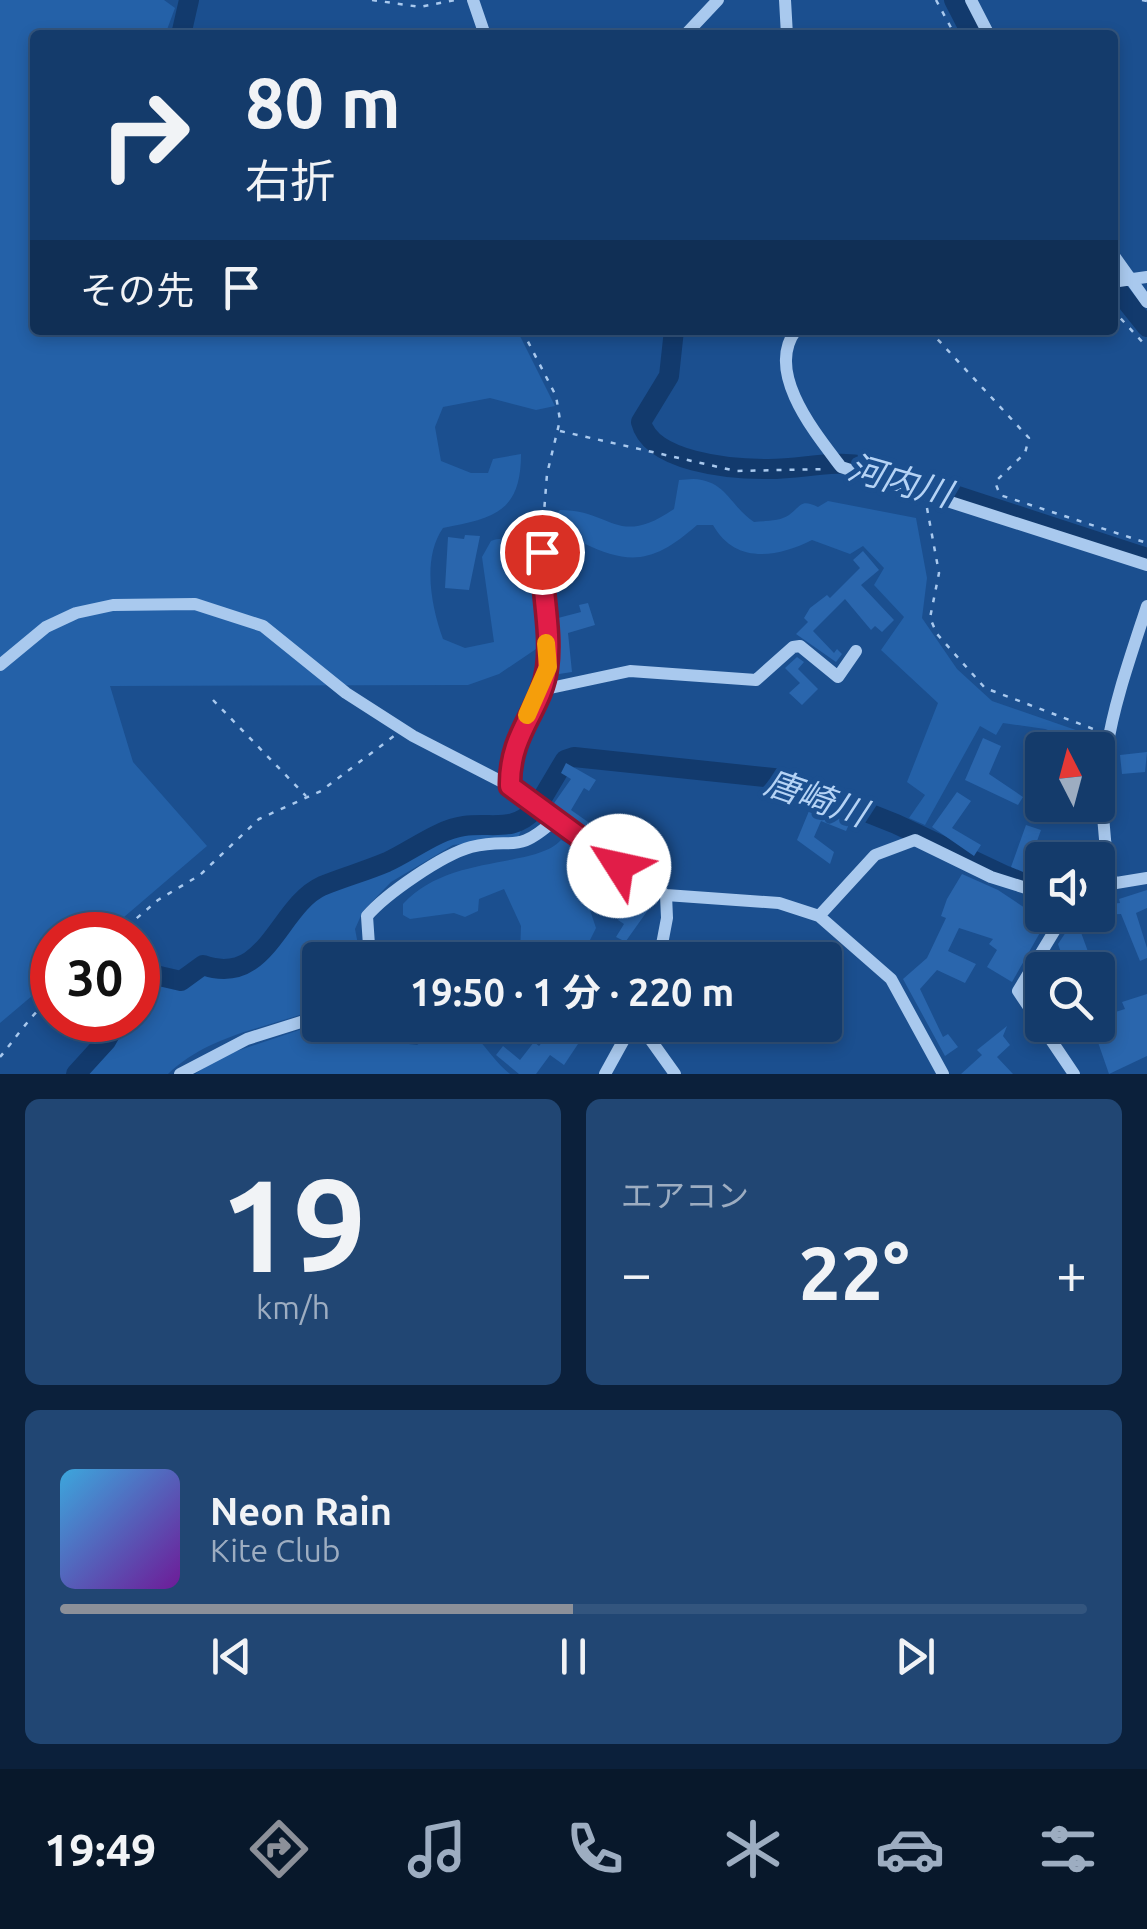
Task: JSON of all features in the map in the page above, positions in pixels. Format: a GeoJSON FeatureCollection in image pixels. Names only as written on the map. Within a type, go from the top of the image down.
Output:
{"type":"FeatureCollection","features":[{"type":"Feature","properties":{"kind":"street"},"geometry":{"type":"LineString","coordinates":[[472,0],[482,30]]}},
{"type":"Feature","properties":{"kind":"street"},"geometry":{"type":"LineString","coordinates":[[690,30],[718,0]]}},
{"type":"Feature","properties":{"kind":"street"},"geometry":{"type":"LineString","coordinates":[[785,0],[787,30]]}},
{"type":"Feature","properties":{"kind":"street"},"geometry":{"type":"LineString","coordinates":[[971,0],[987,30]]}},
{"type":"Feature","properties":{"kind":"street"},"geometry":{"type":"LineString","coordinates":[[1118,258],[1140,278],[1147,302]]}},
{"type":"Feature","properties":{"kind":"street"},"geometry":{"type":"LineString","coordinates":[[792,335],[788,354],[794,396],[802,414],[838,463],[1147,565]]}},
{"type":"Feature","properties":{"kind":"street"},"geometry":{"type":"LineString","coordinates":[[510,786],[519,729],[541,690],[548,667],[542,552]]}},
{"type":"Feature","properties":{"kind":"street"},"geometry":{"type":"LineString","coordinates":[[0,665],[46,628],[76,613],[161,602],[195,604],[263,626],[346,693],[403,729],[510,786],[596,852],[666,895],[778,903],[820,916],[891,979],[943,1074]]}},
{"type":"Feature","properties":{"kind":"street"},"geometry":{"type":"LineString","coordinates":[[1108,732],[1147,606]]}},
{"type":"Feature","properties":{"kind":"street"},"geometry":{"type":"LineString","coordinates":[[541,690],[630,671],[756,680],[793,647],[800,646],[838,677],[856,651]]}},
{"type":"Feature","properties":{"kind":"street"},"geometry":{"type":"LineString","coordinates":[[369,942],[367,916],[378,903],[449,857],[470,848],[525,844],[556,819]]}},
{"type":"Feature","properties":{"kind":"street"},"geometry":{"type":"LineString","coordinates":[[820,916],[875,855],[915,840],[991,877],[1025,888]]}},
{"type":"Feature","properties":{"kind":"street"},"geometry":{"type":"LineString","coordinates":[[1115,883],[1147,878]]}},
{"type":"Feature","properties":{"kind":"street"},"geometry":{"type":"LineString","coordinates":[[662,942],[666,895]]}},
{"type":"Feature","properties":{"kind":"street"},"geometry":{"type":"LineString","coordinates":[[1054,932],[1018,991],[1074,1074]]}},
{"type":"Feature","properties":{"kind":"street"},"geometry":{"type":"LineString","coordinates":[[180,1074],[247,1039],[302,1022]]}},
{"type":"Feature","properties":{"kind":"street"},"geometry":{"type":"LineString","coordinates":[[605,1074],[625,1042]]}},
{"type":"Feature","properties":{"kind":"street"},"geometry":{"type":"LineString","coordinates":[[650,1042],[675,1074]]}},
{"type":"Feature","properties":{"kind":"path"},"geometry":{"type":"LineString","coordinates":[[372,0],[420,7],[455,0]]}},
{"type":"Feature","properties":{"kind":"path"},"geometry":{"type":"LineString","coordinates":[[936,0],[952,30]]}},
{"type":"Feature","properties":{"kind":"path"},"geometry":{"type":"LineString","coordinates":[[1118,316],[1147,347]]}},
{"type":"Feature","properties":{"kind":"path"},"geometry":{"type":"LineString","coordinates":[[525,335],[556,396],[560,431],[546,474],[542,552]]}},
{"type":"Feature","properties":{"kind":"path"},"geometry":{"type":"LineString","coordinates":[[934,335],[1028,438],[1025,453],[996,482],[1000,495],[1147,543]]}},
{"type":"Feature","properties":{"kind":"path"},"geometry":{"type":"LineString","coordinates":[[560,431],[682,462],[736,471],[786,474],[838,463]]}},
{"type":"Feature","properties":{"kind":"path"},"geometry":{"type":"LineString","coordinates":[[924,491],[939,573],[929,608],[938,634],[984,688],[1014,703],[1105,732]]}},
{"type":"Feature","properties":{"kind":"path"},"geometry":{"type":"LineString","coordinates":[[212,700],[307,797]]}},
{"type":"Feature","properties":{"kind":"path"},"geometry":{"type":"LineString","coordinates":[[144,912],[200,875],[259,819],[333,783],[403,729]]}},
{"type":"Feature","properties":{"kind":"path"},"geometry":{"type":"LineString","coordinates":[[0,1058],[30,1020]]}},
{"type":"Feature","properties":{"kind":"shaded area"},"geometry":{"type":"Polygon","coordinates":[[[0,0],[164,0],[175,8],[167,30],[30,30],[30,335],[520,335],[555,406],[536,410],[490,398],[443,407],[435,427],[441,461],[471,473],[488,473],[493,459],[521,454],[520,474],[510,501],[501,509],[476,521],[443,528],[432,553],[431,582],[443,639],[465,648],[494,642],[482,557],[491,541],[506,539],[517,546],[532,577],[539,647],[499,674],[468,685],[110,686],[133,762],[207,846],[130,912],[30,912],[30,998],[0,1023],[0,0]]]}},
{"type":"Feature","properties":{"kind":"shaded area"},"geometry":{"type":"Polygon","coordinates":[[[679,480],[713,484],[754,522],[782,518],[802,504],[818,507],[828,501],[916,518],[927,578],[922,618],[957,669],[992,701],[1082,732],[1054,732],[1003,723],[996,735],[980,726],[925,825],[909,818],[925,795],[907,782],[938,703],[881,650],[904,617],[874,585],[884,568],[863,546],[850,554],[812,540],[784,551],[757,554],[733,546],[713,525],[697,525],[656,553],[630,557],[600,551],[548,525],[560,510],[639,526],[674,509],[679,480]]]}},
{"type":"Feature","properties":{"kind":"shaded area"},"geometry":{"type":"Polygon","coordinates":[[[522,828],[518,838],[453,845],[391,882],[363,911],[355,929],[358,942],[302,942],[302,1014],[221,1041],[184,1060],[168,1074],[82,1074],[110,1042],[160,1042],[160,980],[184,984],[202,968],[242,967],[269,948],[303,906],[324,889],[466,832],[522,828]]]}},
{"type":"Feature","properties":{"kind":"shaded area"},"geometry":{"type":"Polygon","coordinates":[[[561,840],[580,850],[582,864],[600,892],[589,907],[596,928],[589,942],[520,942],[521,926],[504,889],[479,899],[478,911],[465,917],[454,913],[410,919],[403,915],[403,904],[443,877],[549,849],[561,840]]]}},
{"type":"Feature","properties":{"kind":"shaded area"},"geometry":{"type":"Polygon","coordinates":[[[302,1029],[302,1042],[480,1042],[510,1074],[195,1074],[219,1057],[302,1029]]]}},
{"type":"Feature","properties":{"kind":"building"},"geometry":{"type":"Polygon","coordinates":[[[465,535],[480,536],[469,590],[445,588],[448,537],[464,539],[465,535]]]}},
{"type":"Feature","properties":{"kind":"building"},"geometry":{"type":"Polygon","coordinates":[[[863,551],[879,570],[861,585],[894,620],[882,632],[875,626],[871,630],[845,599],[813,631],[834,653],[837,649],[842,654],[836,662],[796,634],[808,622],[804,618],[810,608],[827,595],[830,598],[860,568],[853,560],[863,551]]]}},
{"type":"Feature","properties":{"kind":"building"},"geometry":{"type":"Polygon","coordinates":[[[588,603],[595,625],[568,633],[572,672],[559,674],[558,618],[581,612],[579,605],[588,603]]]}},
{"type":"Feature","properties":{"kind":"building"},"geometry":{"type":"Polygon","coordinates":[[[797,657],[804,662],[798,669],[818,689],[802,705],[789,693],[800,683],[785,668],[797,657]]]}},
{"type":"Feature","properties":{"kind":"building"},"geometry":{"type":"Polygon","coordinates":[[[983,738],[1001,746],[989,774],[1023,797],[1018,805],[965,780],[983,738]]]}},
{"type":"Feature","properties":{"kind":"building"},"geometry":{"type":"Polygon","coordinates":[[[1147,752],[1145,772],[1122,774],[1120,755],[1147,752]]]}},
{"type":"Feature","properties":{"kind":"building"},"geometry":{"type":"Polygon","coordinates":[[[566,763],[596,780],[589,791],[584,788],[571,810],[598,829],[593,837],[552,806],[571,779],[561,773],[566,763]]]}},
{"type":"Feature","properties":{"kind":"building"},"geometry":{"type":"Polygon","coordinates":[[[957,792],[971,801],[952,828],[981,845],[974,856],[932,827],[957,792]]]}},
{"type":"Feature","properties":{"kind":"building"},"geometry":{"type":"Polygon","coordinates":[[[819,807],[850,822],[846,831],[821,821],[814,837],[834,852],[830,864],[797,840],[809,811],[816,814],[819,807]]]}},
{"type":"Feature","properties":{"kind":"building"},"geometry":{"type":"Polygon","coordinates":[[[1026,825],[1041,830],[1037,842],[1025,842],[1025,873],[1011,867],[1026,825]]]}},
{"type":"Feature","properties":{"kind":"building"},"geometry":{"type":"Polygon","coordinates":[[[962,874],[998,890],[1025,908],[1025,932],[1040,932],[1029,952],[1025,952],[1012,982],[987,967],[997,950],[989,944],[993,939],[959,928],[948,951],[976,964],[965,983],[937,970],[920,989],[943,1037],[948,1034],[958,1047],[945,1056],[903,979],[927,958],[946,918],[941,916],[962,874]]]}},
{"type":"Feature","properties":{"kind":"building"},"geometry":{"type":"Polygon","coordinates":[[[1147,890],[1147,908],[1136,913],[1147,948],[1147,958],[1140,961],[1121,914],[1115,914],[1119,899],[1147,890]]]}},
{"type":"Feature","properties":{"kind":"building"},"geometry":{"type":"Polygon","coordinates":[[[632,900],[648,910],[628,942],[616,937],[624,924],[618,920],[632,900]]]}},
{"type":"Feature","properties":{"kind":"building"},"geometry":{"type":"Polygon","coordinates":[[[1066,932],[1081,932],[1088,952],[1061,952],[1058,944],[1066,932]]]}},
{"type":"Feature","properties":{"kind":"building"},"geometry":{"type":"Polygon","coordinates":[[[1147,994],[1147,1056],[1109,1074],[1098,1042],[1115,1042],[1115,1012],[1125,1009],[1122,1002],[1147,994]]]}},
{"type":"Feature","properties":{"kind":"building"},"geometry":{"type":"Polygon","coordinates":[[[1007,1026],[1003,1036],[1010,1045],[997,1057],[1013,1074],[961,1074],[982,1055],[977,1050],[1007,1026]]]}},
{"type":"Feature","properties":{"kind":"building"},"geometry":{"type":"Polygon","coordinates":[[[534,1042],[539,1046],[542,1042],[579,1042],[564,1065],[550,1055],[536,1074],[519,1074],[496,1055],[503,1046],[520,1060],[534,1042]]]}},
{"type":"Feature","properties":{"kind":"waterway","name":"河内川"},"geometry":{"type":"LineString","coordinates":[[182,30],[189,0]]}},
{"type":"Feature","properties":{"kind":"waterway"},"geometry":{"type":"LineString","coordinates":[[954,0],[969,30]]}},
{"type":"Feature","properties":{"kind":"waterway"},"geometry":{"type":"LineString","coordinates":[[1118,291],[1147,327]]}},
{"type":"Feature","properties":{"kind":"waterway","name":"河内川"},"geometry":{"type":"LineString","coordinates":[[673,335],[669,376],[641,422],[648,436],[675,454],[713,465],[750,469],[866,466],[1147,558]]}},
{"type":"Feature","properties":{"kind":"waterway","name":"唐崎川"},"geometry":{"type":"LineString","coordinates":[[540,802],[565,760],[574,757],[783,779],[1025,881]]}},
{"type":"Feature","properties":{"kind":"waterway","name":"唐崎川"},"geometry":{"type":"LineString","coordinates":[[160,976],[181,981],[203,965],[225,969],[242,965],[257,955],[307,896],[322,886],[387,862],[445,831],[511,824],[535,809]]}},
{"type":"Feature","properties":{"kind":"waterway","name":"唐崎川"},"geometry":{"type":"LineString","coordinates":[[76,1074],[105,1042]]}},
{"type":"Feature","properties":{"kind":"slow traffic"},"geometry":{"type":"LineString","coordinates":[[527,715],[548,667],[546,643]]}},
{"type":"Feature","properties":{"kind":"route"},"geometry":{"type":"LineString","coordinates":[[542,552],[548,667],[541,690],[519,729],[510,786],[619,866]]}}]}
